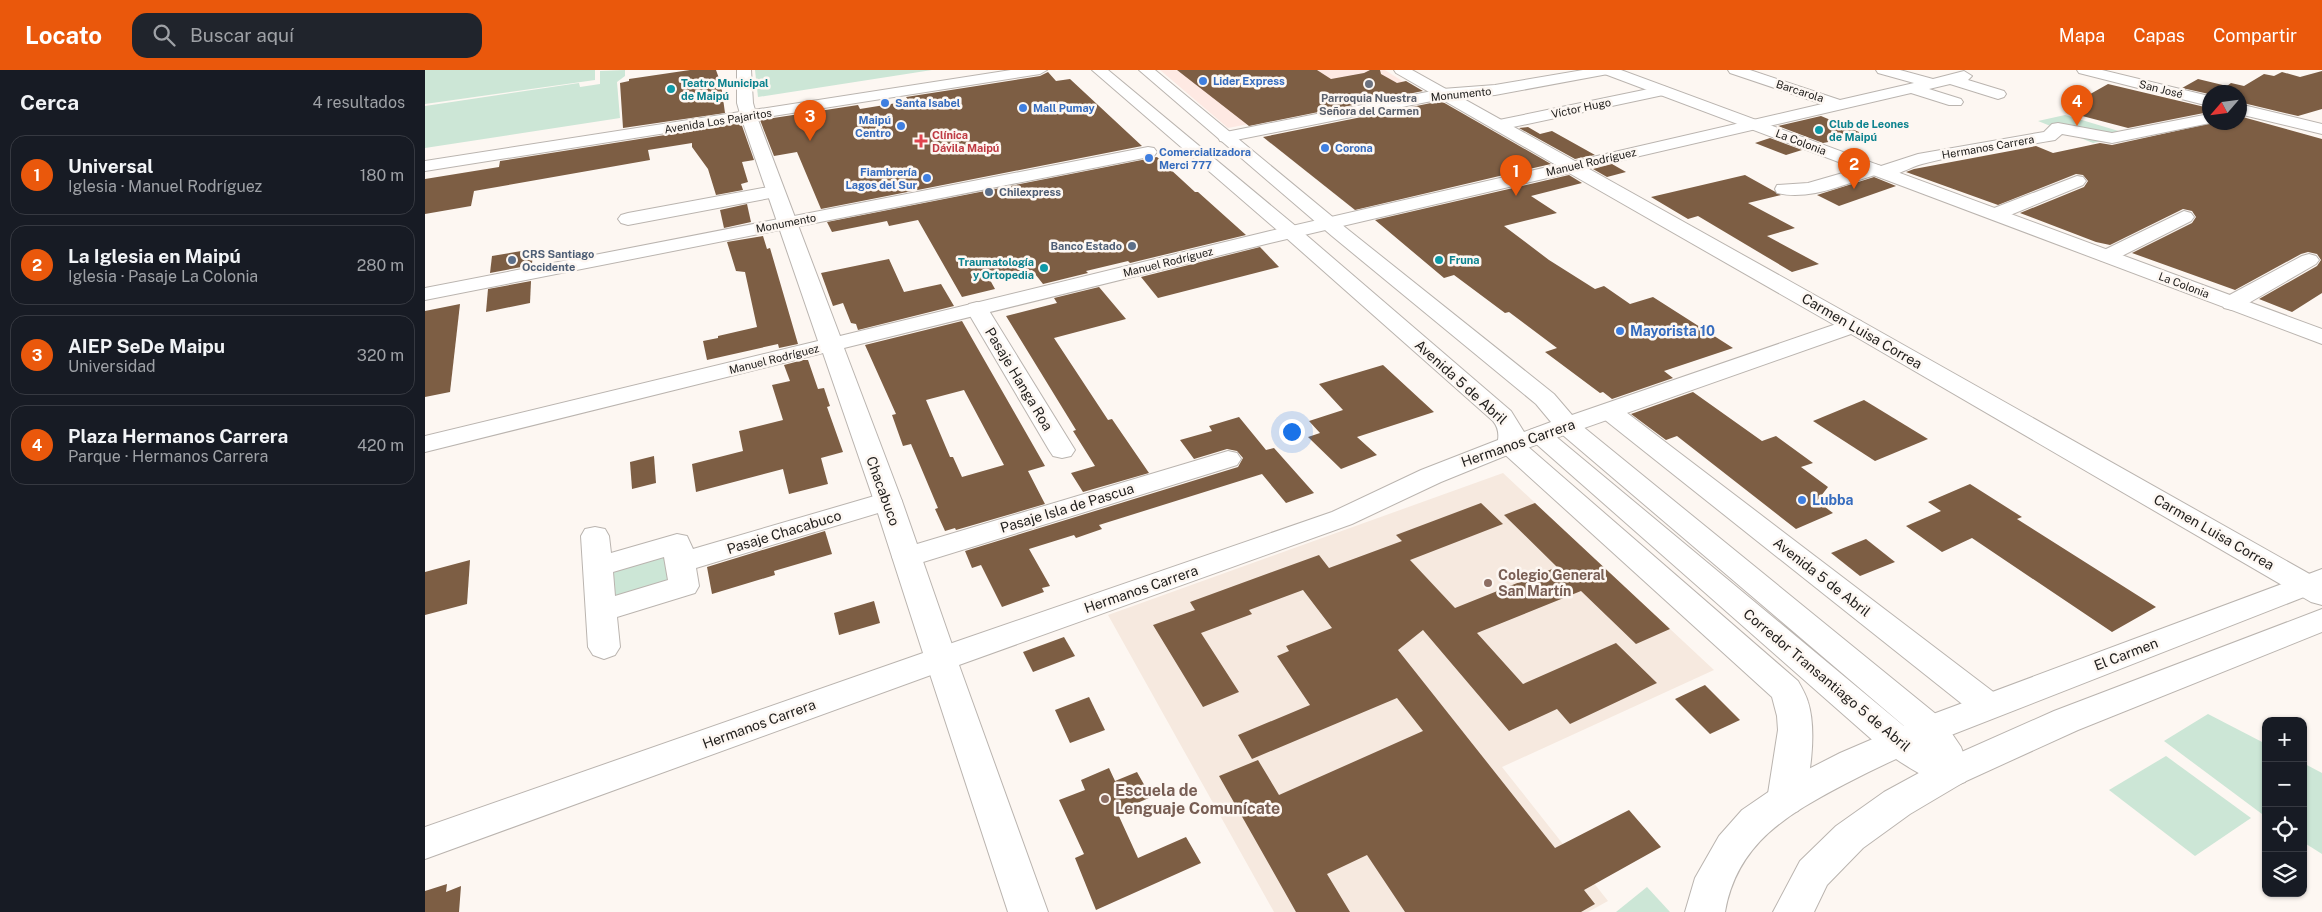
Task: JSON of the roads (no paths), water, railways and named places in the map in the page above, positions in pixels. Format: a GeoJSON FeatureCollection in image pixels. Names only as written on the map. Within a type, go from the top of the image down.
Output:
{"type":"FeatureCollection","features":[{"type":"Feature","properties":{"kind":"street","name":"Chacabuco"},"geometry":{"type":"LineString","coordinates":[[743,70],[747,110],[774,192],[888,501],[1028,912]]}},
{"type":"Feature","properties":{"kind":"street","name":"Avenida Los Pajaritos"},"geometry":{"type":"LineString","coordinates":[[425,166],[747,110],[959,70]]}},
{"type":"Feature","properties":{"kind":"street","name":"Avenida Los Pajaritos"},"geometry":{"type":"LineString","coordinates":[[425,154],[1040,70]]}},
{"type":"Feature","properties":{"kind":"street","name":"Avenida 5 de Abril"},"geometry":{"type":"LineString","coordinates":[[1099,70],[1291,232],[1503,416],[1513,434],[1510,445],[1786,690],[1791,699],[1796,722],[1785,800]]}},
{"type":"Feature","properties":{"kind":"street"},"geometry":{"type":"LineString","coordinates":[[1146,70],[1329,223],[1545,399],[1567,426]]}},
{"type":"Feature","properties":{"kind":"street","name":"Carmen Luisa Correa"},"geometry":{"type":"LineString","coordinates":[[1401,70],[2317,586]]}},
{"type":"Feature","properties":{"kind":"street","name":"Monumento"},"geometry":{"type":"LineString","coordinates":[[1226,137],[1443,94],[1495,90],[1607,70]]}},
{"type":"Feature","properties":{"kind":"street","name":"La Colonia"},"geometry":{"type":"LineString","coordinates":[[1607,70],[2322,336]]}},
{"type":"Feature","properties":{"kind":"street","name":"Barcarola"},"geometry":{"type":"LineString","coordinates":[[1735,70],[1840,105]]}},
{"type":"Feature","properties":{"kind":"street","name":"Barcarola"},"geometry":{"type":"LineString","coordinates":[[1759,78],[1785,70]]}},
{"type":"Feature","properties":{"kind":"street"},"geometry":{"type":"LineString","coordinates":[[1883,70],[1932,83]]}},
{"type":"Feature","properties":{"kind":"street","name":"San José"},"geometry":{"type":"LineString","coordinates":[[2084,70],[2202,99]]}},
{"type":"Feature","properties":{"kind":"street","name":"Manuel Rodríguez"},"geometry":{"type":"LineString","coordinates":[[425,444],[1291,232],[1957,77],[1998,94]]}},
{"type":"Feature","properties":{"kind":"street"},"geometry":{"type":"LineString","coordinates":[[1912,88],[1955,102]]}},
{"type":"Feature","properties":{"kind":"street","name":"Víctor Hugo"},"geometry":{"type":"LineString","coordinates":[[1499,125],[1663,91]]}},
{"type":"Feature","properties":{"kind":"street"},"geometry":{"type":"LineString","coordinates":[[2247,112],[2322,129]]}},
{"type":"Feature","properties":{"kind":"street","name":"Hermanos Carrera"},"geometry":{"type":"LineString","coordinates":[[1878,171],[1918,159],[2049,136],[2058,128],[2112,138],[2202,120]]}},
{"type":"Feature","properties":{"kind":"street","name":"Monumento"},"geometry":{"type":"LineString","coordinates":[[425,294],[1148,152]]}},
{"type":"Feature","properties":{"kind":"street"},"geometry":{"type":"LineString","coordinates":[[1784,189],[1809,189],[1878,171]]}},
{"type":"Feature","properties":{"kind":"street"},"geometry":{"type":"LineString","coordinates":[[1996,214],[2077,181]]}},
{"type":"Feature","properties":{"kind":"street"},"geometry":{"type":"LineString","coordinates":[[628,219],[774,192]]}},
{"type":"Feature","properties":{"kind":"street"},"geometry":{"type":"LineString","coordinates":[[687,208],[695,241]]}},
{"type":"Feature","properties":{"kind":"street"},"geometry":{"type":"LineString","coordinates":[[2107,256],[2184,217]]}},
{"type":"Feature","properties":{"kind":"street"},"geometry":{"type":"LineString","coordinates":[[2232,303],[2309,260]]}},
{"type":"Feature","properties":{"kind":"street","name":"Pasaje Hanga Roa"},"geometry":{"type":"LineString","coordinates":[[977,309],[1062,450]]}},
{"type":"Feature","properties":{"kind":"street","name":"Hermanos Carrera"},"geometry":{"type":"LineString","coordinates":[[425,843],[1342,518],[1431,476],[1510,445],[1853,326]]}},
{"type":"Feature","properties":{"kind":"street","name":"Avenida 5 de Abril"},"geometry":{"type":"LineString","coordinates":[[1609,411],[1988,706]]}},
{"type":"Feature","properties":{"kind":"street","name":"Corredor Transantiago 5 de Abril"},"geometry":{"type":"LineString","coordinates":[[1567,426],[1914,735],[1919,756],[1952,772]]}},
{"type":"Feature","properties":{"kind":"street","name":"Corredor Transantiago 5 de Abril"},"geometry":{"type":"LineString","coordinates":[[1539,435],[1914,735]]}},
{"type":"Feature","properties":{"kind":"street","name":"Pasaje Isla de Pascua"},"geometry":{"type":"LineString","coordinates":[[907,557],[1227,459]]}},
{"type":"Feature","properties":{"kind":"street","name":"Pasaje Chacabuco"},"geometry":{"type":"LineString","coordinates":[[680,563],[888,501]]}},
{"type":"Feature","properties":{"kind":"street"},"geometry":{"type":"LineString","coordinates":[[595,536],[604,647]]}},
{"type":"Feature","properties":{"kind":"street"},"geometry":{"type":"LineString","coordinates":[[597,566],[677,543],[684,586],[601,612]]}},
{"type":"Feature","properties":{"kind":"street","name":"El Carmen"},"geometry":{"type":"LineString","coordinates":[[1705,912],[1719,868],[1731,848],[1747,828],[1785,800],[1850,764],[1914,735],[1988,706],[2317,586]]}},
{"type":"Feature","properties":{"kind":"street"},"geometry":{"type":"LineString","coordinates":[[1793,912],[1805,882],[1817,866],[1831,853],[1897,804],[1952,772],[2052,726],[2322,620]]}},
{"type":"Feature","properties":{"kind":"place","name":"Lider Express"},"geometry":{"type":"Point","coordinates":[1203,81]}},
{"type":"Feature","properties":{"kind":"place","name":"Parroquia Nuestra Señora del Carmen"},"geometry":{"type":"Point","coordinates":[1369,84]}},
{"type":"Feature","properties":{"kind":"place","name":"Teatro Municipal de Maipú"},"geometry":{"type":"Point","coordinates":[671,89]}},
{"type":"Feature","properties":{"kind":"place","name":"Santa Isabel"},"geometry":{"type":"Point","coordinates":[885,103]}},
{"type":"Feature","properties":{"kind":"place","name":"Mall Pumay"},"geometry":{"type":"Point","coordinates":[1023,108]}},
{"type":"Feature","properties":{"kind":"place","name":"Maipú Centro"},"geometry":{"type":"Point","coordinates":[901,126]}},
{"type":"Feature","properties":{"kind":"place","name":"Plaza Hermanos Carrera"},"geometry":{"type":"Point","coordinates":[2077,126]}},
{"type":"Feature","properties":{"kind":"place","name":"Club de Leones de Maipú"},"geometry":{"type":"Point","coordinates":[1819,130]}},
{"type":"Feature","properties":{"kind":"place","name":"AIEP SeDe Maipu"},"geometry":{"type":"Point","coordinates":[810,141]}},
{"type":"Feature","properties":{"kind":"place","name":"Clínica Dávila Maipú"},"geometry":{"type":"Point","coordinates":[921,141]}},
{"type":"Feature","properties":{"kind":"place","name":"Corona"},"geometry":{"type":"Point","coordinates":[1325,148]}},
{"type":"Feature","properties":{"kind":"place","name":"Comercializadora Merci 777"},"geometry":{"type":"Point","coordinates":[1149,158]}},
{"type":"Feature","properties":{"kind":"place","name":"Fiambrería Lagos del Sur"},"geometry":{"type":"Point","coordinates":[927,178]}},
{"type":"Feature","properties":{"kind":"place","name":"La Iglesia en Maipú"},"geometry":{"type":"Point","coordinates":[1854,189]}},
{"type":"Feature","properties":{"kind":"place","name":"Chilexpress"},"geometry":{"type":"Point","coordinates":[989,192]}},
{"type":"Feature","properties":{"kind":"place","name":"Universal"},"geometry":{"type":"Point","coordinates":[1516,196]}},
{"type":"Feature","properties":{"kind":"place","name":"Banco Estado"},"geometry":{"type":"Point","coordinates":[1132,246]}},
{"type":"Feature","properties":{"kind":"place","name":"CRS Santiago Occidente"},"geometry":{"type":"Point","coordinates":[512,260]}},
{"type":"Feature","properties":{"kind":"place","name":"Fruna"},"geometry":{"type":"Point","coordinates":[1439,260]}},
{"type":"Feature","properties":{"kind":"place","name":"Traumatología y Ortopedia"},"geometry":{"type":"Point","coordinates":[1044,268]}},
{"type":"Feature","properties":{"kind":"place","name":"Mayorista 10"},"geometry":{"type":"Point","coordinates":[1620,331]}},
{"type":"Feature","properties":{"kind":"place","name":"Lubba"},"geometry":{"type":"Point","coordinates":[1802,500]}},
{"type":"Feature","properties":{"kind":"place","name":"Colegio General San Martín"},"geometry":{"type":"Point","coordinates":[1488,583]}},
{"type":"Feature","properties":{"kind":"place","name":"Escuela de Lenguaje Comunícate"},"geometry":{"type":"Point","coordinates":[1105,799]}}]}
